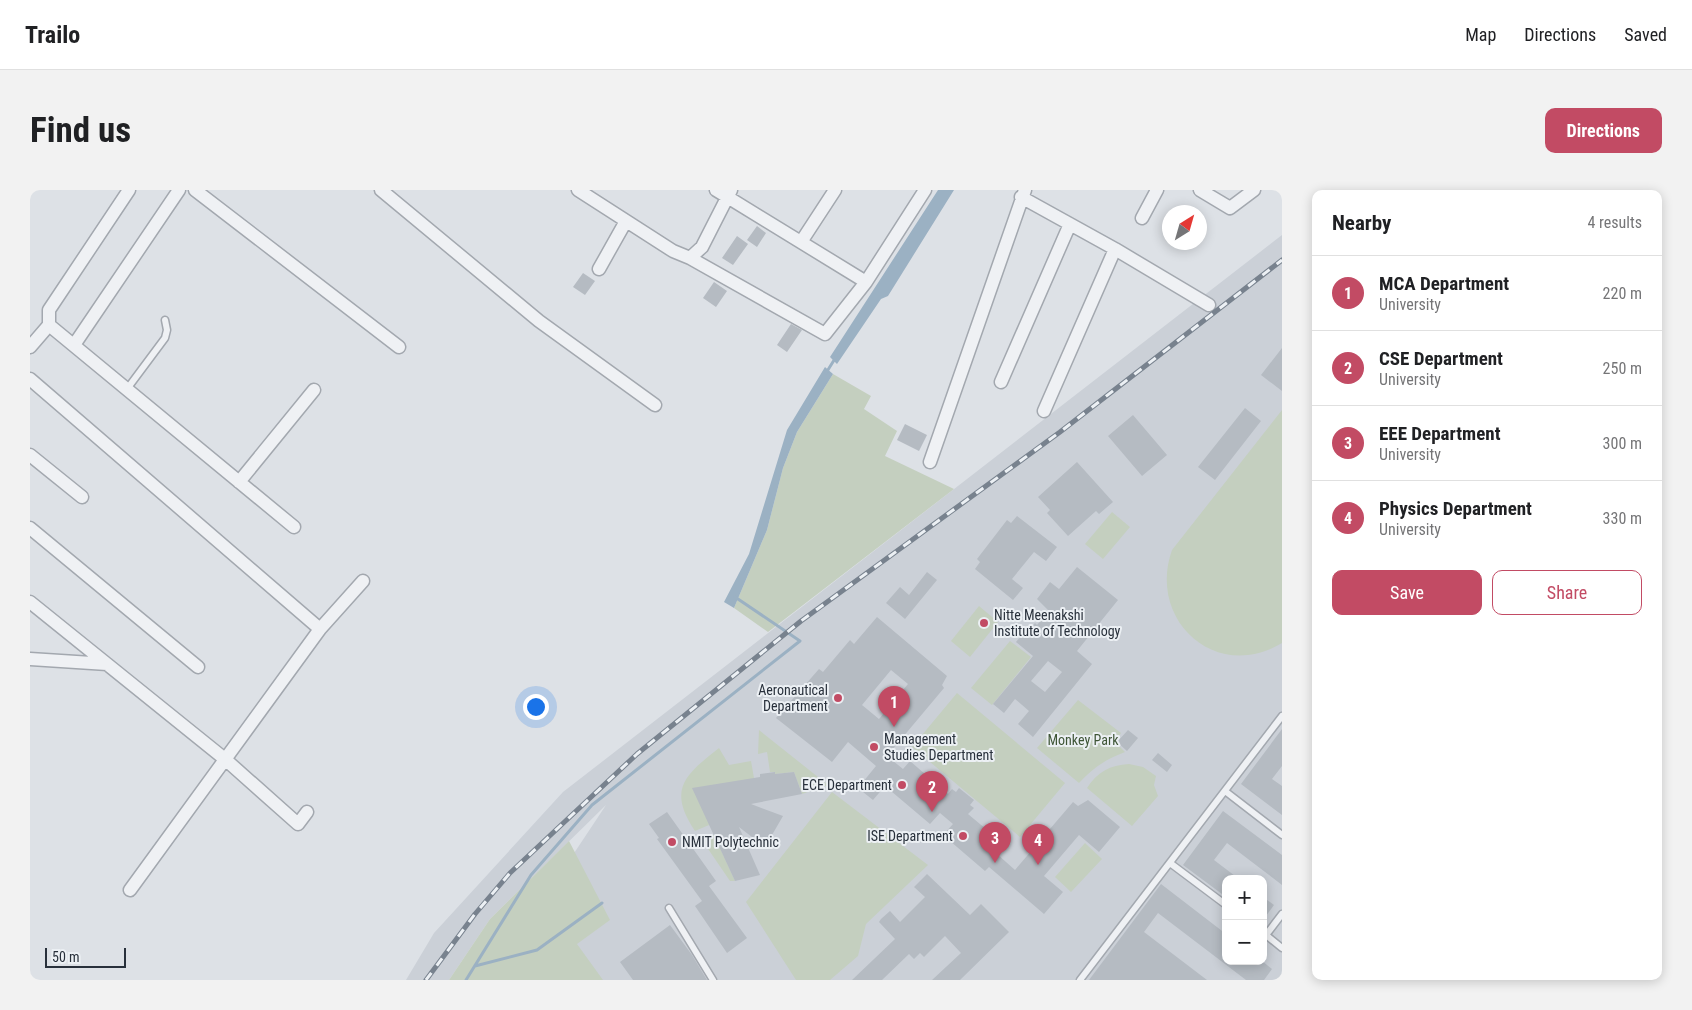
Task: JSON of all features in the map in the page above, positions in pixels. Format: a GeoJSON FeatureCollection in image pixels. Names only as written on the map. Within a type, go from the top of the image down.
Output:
{"type":"FeatureCollection","features":[{"type":"Feature","properties":{"kind":"street"},"geometry":{"type":"LineString","coordinates":[[30,347],[49,325],[49,310],[130,190]]}},
{"type":"Feature","properties":{"kind":"street"},"geometry":{"type":"LineString","coordinates":[[74,345],[179,190]]}},
{"type":"Feature","properties":{"kind":"street"},"geometry":{"type":"LineString","coordinates":[[195,190],[399,348]]}},
{"type":"Feature","properties":{"kind":"street"},"geometry":{"type":"LineString","coordinates":[[381,190],[539,322],[655,405]]}},
{"type":"Feature","properties":{"kind":"street"},"geometry":{"type":"LineString","coordinates":[[578,190],[673,251],[690,258],[826,334],[866,282],[925,190]]}},
{"type":"Feature","properties":{"kind":"street"},"geometry":{"type":"LineString","coordinates":[[801,242],[835,190]]}},
{"type":"Feature","properties":{"kind":"street"},"geometry":{"type":"LineString","coordinates":[[1142,218],[1156,190]]}},
{"type":"Feature","properties":{"kind":"street"},"geometry":{"type":"LineString","coordinates":[[1200,190],[1230,208],[1254,190]]}},
{"type":"Feature","properties":{"kind":"street"},"geometry":{"type":"LineString","coordinates":[[690,258],[702,247],[725,192],[866,282]]}},
{"type":"Feature","properties":{"kind":"street"},"geometry":{"type":"LineString","coordinates":[[930,462],[1023,194],[1070,224],[1209,305]]}},
{"type":"Feature","properties":{"kind":"street"},"geometry":{"type":"LineString","coordinates":[[598,269],[626,221]]}},
{"type":"Feature","properties":{"kind":"street"},"geometry":{"type":"LineString","coordinates":[[1001,382],[1070,224]]}},
{"type":"Feature","properties":{"kind":"street"},"geometry":{"type":"LineString","coordinates":[[1044,411],[1115,249]]}},
{"type":"Feature","properties":{"kind":"street"},"geometry":{"type":"LineString","coordinates":[[49,325],[294,527]]}},
{"type":"Feature","properties":{"kind":"street"},"geometry":{"type":"LineString","coordinates":[[30,380],[320,629]]}},
{"type":"Feature","properties":{"kind":"street"},"geometry":{"type":"LineString","coordinates":[[239,482],[314,390]]}},
{"type":"Feature","properties":{"kind":"street"},"geometry":{"type":"LineString","coordinates":[[30,454],[82,498]]}},
{"type":"Feature","properties":{"kind":"street"},"geometry":{"type":"LineString","coordinates":[[30,528],[198,666]]}},
{"type":"Feature","properties":{"kind":"street"},"geometry":{"type":"LineString","coordinates":[[130,890],[320,629],[363,581]]}},
{"type":"Feature","properties":{"kind":"street"},"geometry":{"type":"LineString","coordinates":[[30,602],[226,760],[298,824],[307,812]]}},
{"type":"Feature","properties":{"kind":"street"},"geometry":{"type":"LineString","coordinates":[[30,659],[107,664]]}},
{"type":"Feature","properties":{"kind":"lane"},"geometry":{"type":"LineString","coordinates":[[127,389],[164,338],[167,330],[165,320]]}},
{"type":"Feature","properties":{"kind":"lane"},"geometry":{"type":"LineString","coordinates":[[1080,980],[1282,716]]}},
{"type":"Feature","properties":{"kind":"lane"},"geometry":{"type":"LineString","coordinates":[[1225,791],[1282,835]]}},
{"type":"Feature","properties":{"kind":"lane"},"geometry":{"type":"LineString","coordinates":[[1170,863],[1222,902]]}},
{"type":"Feature","properties":{"kind":"lane"},"geometry":{"type":"LineString","coordinates":[[670,908],[713,980]]}},
{"type":"Feature","properties":{"kind":"lane"},"geometry":{"type":"LineString","coordinates":[[1267,932],[1282,914]]}},
{"type":"Feature","properties":{"kind":"lane"},"geometry":{"type":"LineString","coordinates":[[1267,936],[1282,948]]}},
{"type":"Feature","properties":{"kind":"shaded area"},"geometry":{"type":"Polygon","coordinates":[[[1282,235],[1282,980],[490,980],[606,805],[490,919],[449,980],[406,980],[434,933],[563,792],[1282,235]]]}},
{"type":"Feature","properties":{"kind":"green space"},"geometry":{"type":"Polygon","coordinates":[[[833,374],[871,396],[864,409],[897,431],[885,456],[954,489],[768,632],[734,608],[767,530],[783,468],[797,432],[833,374]]]}},
{"type":"Feature","properties":{"kind":"green space"},"geometry":{"type":"Polygon","coordinates":[[[1282,410],[1282,643],[1257,653],[1233,655],[1212,650],[1193,638],[1178,621],[1169,600],[1167,576],[1172,550],[1282,410]]]}},
{"type":"Feature","properties":{"kind":"green space"},"geometry":{"type":"Polygon","coordinates":[[[1112,512],[1130,527],[1103,559],[1085,544],[1112,512]]]}},
{"type":"Feature","properties":{"kind":"green space"},"geometry":{"type":"Polygon","coordinates":[[[979,606],[998,622],[970,657],[951,641],[979,606]]]}},
{"type":"Feature","properties":{"kind":"green space"},"geometry":{"type":"Polygon","coordinates":[[[1010,641],[1031,657],[992,705],[971,688],[1010,641]]]}},
{"type":"Feature","properties":{"kind":"green space"},"geometry":{"type":"Polygon","coordinates":[[[957,693],[1065,783],[1020,837],[912,747],[957,693]]]}},
{"type":"Feature","properties":{"kind":"green space","name":"Monkey Park"},"geometry":{"type":"Polygon","coordinates":[[[1078,700],[1121,733],[1115,742],[1125,752],[1100,764],[1079,783],[1037,748],[1078,700]]]}},
{"type":"Feature","properties":{"kind":"green space"},"geometry":{"type":"Polygon","coordinates":[[[759,730],[828,785],[802,794],[794,772],[775,774],[775,772],[770,772],[767,752],[758,754],[759,730]]]}},
{"type":"Feature","properties":{"kind":"green space"},"geometry":{"type":"Polygon","coordinates":[[[719,748],[729,765],[751,761],[754,778],[709,825],[695,831],[682,804],[681,793],[689,775],[719,748]]]}},
{"type":"Feature","properties":{"kind":"green space"},"geometry":{"type":"Polygon","coordinates":[[[1129,764],[1143,767],[1156,776],[1154,785],[1158,796],[1132,826],[1087,788],[1105,770],[1129,764]]]}},
{"type":"Feature","properties":{"kind":"green space"},"geometry":{"type":"Polygon","coordinates":[[[832,792],[928,865],[866,924],[858,956],[830,980],[796,980],[746,902],[832,792]]]}},
{"type":"Feature","properties":{"kind":"green space"},"geometry":{"type":"Polygon","coordinates":[[[714,835],[735,881],[730,881],[702,840],[714,835]]]}},
{"type":"Feature","properties":{"kind":"green space"},"geometry":{"type":"Polygon","coordinates":[[[569,841],[610,920],[577,944],[603,980],[449,980],[490,919],[569,841]]]}},
{"type":"Feature","properties":{"kind":"green space"},"geometry":{"type":"Polygon","coordinates":[[[1085,843],[1102,859],[1071,892],[1055,877],[1085,843]]]}},
{"type":"Feature","properties":{"kind":"water"},"geometry":{"type":"Polygon","coordinates":[[[938,190],[954,190],[888,296],[881,299],[837,364],[830,357],[938,190]]]}},
{"type":"Feature","properties":{"kind":"water"},"geometry":{"type":"Polygon","coordinates":[[[825,367],[833,374],[797,432],[783,468],[767,530],[734,608],[724,602],[749,554],[787,430],[825,367]]]}},
{"type":"Feature","properties":{"kind":"building"},"geometry":{"type":"Polygon","coordinates":[[[757,226],[766,233],[757,247],[747,240],[757,226]]]}},
{"type":"Feature","properties":{"kind":"building"},"geometry":{"type":"Polygon","coordinates":[[[737,236],[748,244],[733,265],[722,258],[737,236]]]}},
{"type":"Feature","properties":{"kind":"building"},"geometry":{"type":"Polygon","coordinates":[[[583,273],[595,281],[585,295],[573,287],[583,273]]]}},
{"type":"Feature","properties":{"kind":"building"},"geometry":{"type":"Polygon","coordinates":[[[714,282],[727,291],[716,307],[703,298],[714,282]]]}},
{"type":"Feature","properties":{"kind":"building"},"geometry":{"type":"Polygon","coordinates":[[[791,324],[802,330],[787,352],[777,345],[791,324]]]}},
{"type":"Feature","properties":{"kind":"building"},"geometry":{"type":"Polygon","coordinates":[[[1282,348],[1282,391],[1261,375],[1282,348]]]}},
{"type":"Feature","properties":{"kind":"building"},"geometry":{"type":"Polygon","coordinates":[[[1245,408],[1261,421],[1215,480],[1198,467],[1245,408]]]}},
{"type":"Feature","properties":{"kind":"building"},"geometry":{"type":"Polygon","coordinates":[[[1133,415],[1167,455],[1142,476],[1108,436],[1133,415]]]}},
{"type":"Feature","properties":{"kind":"building"},"geometry":{"type":"Polygon","coordinates":[[[905,424],[927,435],[919,451],[897,440],[905,424]]]}},
{"type":"Feature","properties":{"kind":"building"},"geometry":{"type":"Polygon","coordinates":[[[1077,462],[1113,502],[1099,514],[1096,511],[1068,536],[1047,513],[1050,510],[1038,497],[1077,462]]]}},
{"type":"Feature","properties":{"kind":"building"},"geometry":{"type":"Polygon","coordinates":[[[1017,516],[1057,547],[1046,561],[1034,552],[1012,579],[1023,588],[1013,600],[975,569],[980,562],[977,559],[1007,520],[1011,523],[1017,516]]]}},
{"type":"Feature","properties":{"kind":"building"},"geometry":{"type":"Polygon","coordinates":[[[1077,567],[1118,600],[1077,651],[1092,664],[1033,737],[1018,724],[1029,711],[1015,699],[1004,713],[993,704],[1033,656],[1016,642],[1025,631],[1027,632],[1035,623],[1037,625],[1049,611],[1037,599],[1050,582],[1059,589],[1077,567]],[[1048,661],[1031,681],[1045,692],[1062,672],[1048,661]]]}},
{"type":"Feature","properties":{"kind":"building"},"geometry":{"type":"Polygon","coordinates":[[[927,572],[937,580],[905,619],[886,603],[900,587],[909,595],[927,572]]]}},
{"type":"Feature","properties":{"kind":"building"},"geometry":{"type":"Polygon","coordinates":[[[877,617],[947,676],[942,685],[944,688],[887,756],[903,769],[910,761],[948,794],[952,789],[956,792],[959,788],[974,800],[970,805],[974,808],[968,814],[1005,845],[997,854],[1015,870],[1073,802],[1078,806],[1088,800],[1120,827],[1099,852],[1079,835],[1044,876],[1063,892],[1044,914],[989,867],[985,871],[943,835],[953,824],[940,813],[930,824],[885,786],[873,800],[858,788],[876,766],[848,742],[832,762],[776,718],[819,669],[823,672],[850,640],[854,644],[877,617]],[[891,670],[862,705],[879,719],[908,684],[891,670]]]}},
{"type":"Feature","properties":{"kind":"building"},"geometry":{"type":"Polygon","coordinates":[[[1282,729],[1282,766],[1272,779],[1282,786],[1282,815],[1241,784],[1282,729]]]}},
{"type":"Feature","properties":{"kind":"building"},"geometry":{"type":"Polygon","coordinates":[[[1128,730],[1138,738],[1127,751],[1117,742],[1128,730]]]}},
{"type":"Feature","properties":{"kind":"building"},"geometry":{"type":"Polygon","coordinates":[[[1158,753],[1172,765],[1167,772],[1152,760],[1158,753]]]}},
{"type":"Feature","properties":{"kind":"building"},"geometry":{"type":"Polygon","coordinates":[[[775,772],[775,774],[794,772],[802,794],[751,804],[783,816],[765,847],[739,827],[760,875],[735,881],[692,788],[760,777],[760,774],[775,772]]]}},
{"type":"Feature","properties":{"kind":"building"},"geometry":{"type":"Polygon","coordinates":[[[1223,811],[1282,855],[1282,885],[1227,843],[1214,860],[1234,875],[1222,875],[1222,894],[1183,865],[1223,811]]]}},
{"type":"Feature","properties":{"kind":"building"},"geometry":{"type":"Polygon","coordinates":[[[667,812],[716,881],[709,886],[747,938],[727,953],[695,906],[702,901],[657,839],[659,838],[649,824],[667,812]]]}},
{"type":"Feature","properties":{"kind":"building"},"geometry":{"type":"Polygon","coordinates":[[[927,874],[970,915],[981,904],[1009,932],[960,980],[932,980],[961,953],[945,936],[924,957],[920,953],[914,959],[909,954],[882,980],[852,980],[895,939],[879,922],[881,919],[890,911],[900,922],[925,897],[914,887],[927,874]]]}},
{"type":"Feature","properties":{"kind":"building"},"geometry":{"type":"Polygon","coordinates":[[[1161,884],[1222,931],[1222,962],[1158,913],[1144,932],[1207,980],[1089,980],[1161,884]]]}},
{"type":"Feature","properties":{"kind":"building"},"geometry":{"type":"Polygon","coordinates":[[[1267,900],[1274,905],[1267,915],[1267,900]]]}},
{"type":"Feature","properties":{"kind":"building"},"geometry":{"type":"Polygon","coordinates":[[[670,925],[692,955],[707,980],[633,980],[620,962],[670,925]]]}},
{"type":"Feature","properties":{"kind":"building"},"geometry":{"type":"Polygon","coordinates":[[[1226,965],[1267,965],[1272,969],[1264,980],[1246,980],[1226,965]]]}},
{"type":"Feature","properties":{"kind":"waterway"},"geometry":{"type":"LineString","coordinates":[[826,373],[836,357]]}},
{"type":"Feature","properties":{"kind":"waterway"},"geometry":{"type":"LineString","coordinates":[[466,980],[531,875],[592,805],[800,641],[735,597]]}},
{"type":"Feature","properties":{"kind":"waterway"},"geometry":{"type":"LineString","coordinates":[[475,966],[537,950],[602,903]]}},
{"type":"Feature","properties":{"kind":"railway"},"geometry":{"type":"LineString","coordinates":[[426,980],[475,914],[510,873],[637,754],[801,621],[1060,432],[1282,260]]}},
{"type":"Feature","properties":{"kind":"place","name":"Nitte Meenakshi Institute of Technology"},"geometry":{"type":"Point","coordinates":[984,623]}},
{"type":"Feature","properties":{"kind":"place","name":"Aeronautical Department"},"geometry":{"type":"Point","coordinates":[838,698]}},
{"type":"Feature","properties":{"kind":"place","name":"MCA Department"},"geometry":{"type":"Point","coordinates":[894,727]}},
{"type":"Feature","properties":{"kind":"place","name":"Management Studies Department"},"geometry":{"type":"Point","coordinates":[874,747]}},
{"type":"Feature","properties":{"kind":"place","name":"ECE Department"},"geometry":{"type":"Point","coordinates":[902,785]}},
{"type":"Feature","properties":{"kind":"place","name":"CSE Department"},"geometry":{"type":"Point","coordinates":[932,812]}},
{"type":"Feature","properties":{"kind":"place","name":"ISE Department"},"geometry":{"type":"Point","coordinates":[963,836]}},
{"type":"Feature","properties":{"kind":"place","name":"NMIT Polytechnic"},"geometry":{"type":"Point","coordinates":[672,842]}},
{"type":"Feature","properties":{"kind":"place","name":"EEE Department"},"geometry":{"type":"Point","coordinates":[995,863]}},
{"type":"Feature","properties":{"kind":"place","name":"Physics Department"},"geometry":{"type":"Point","coordinates":[1038,865]}}]}
